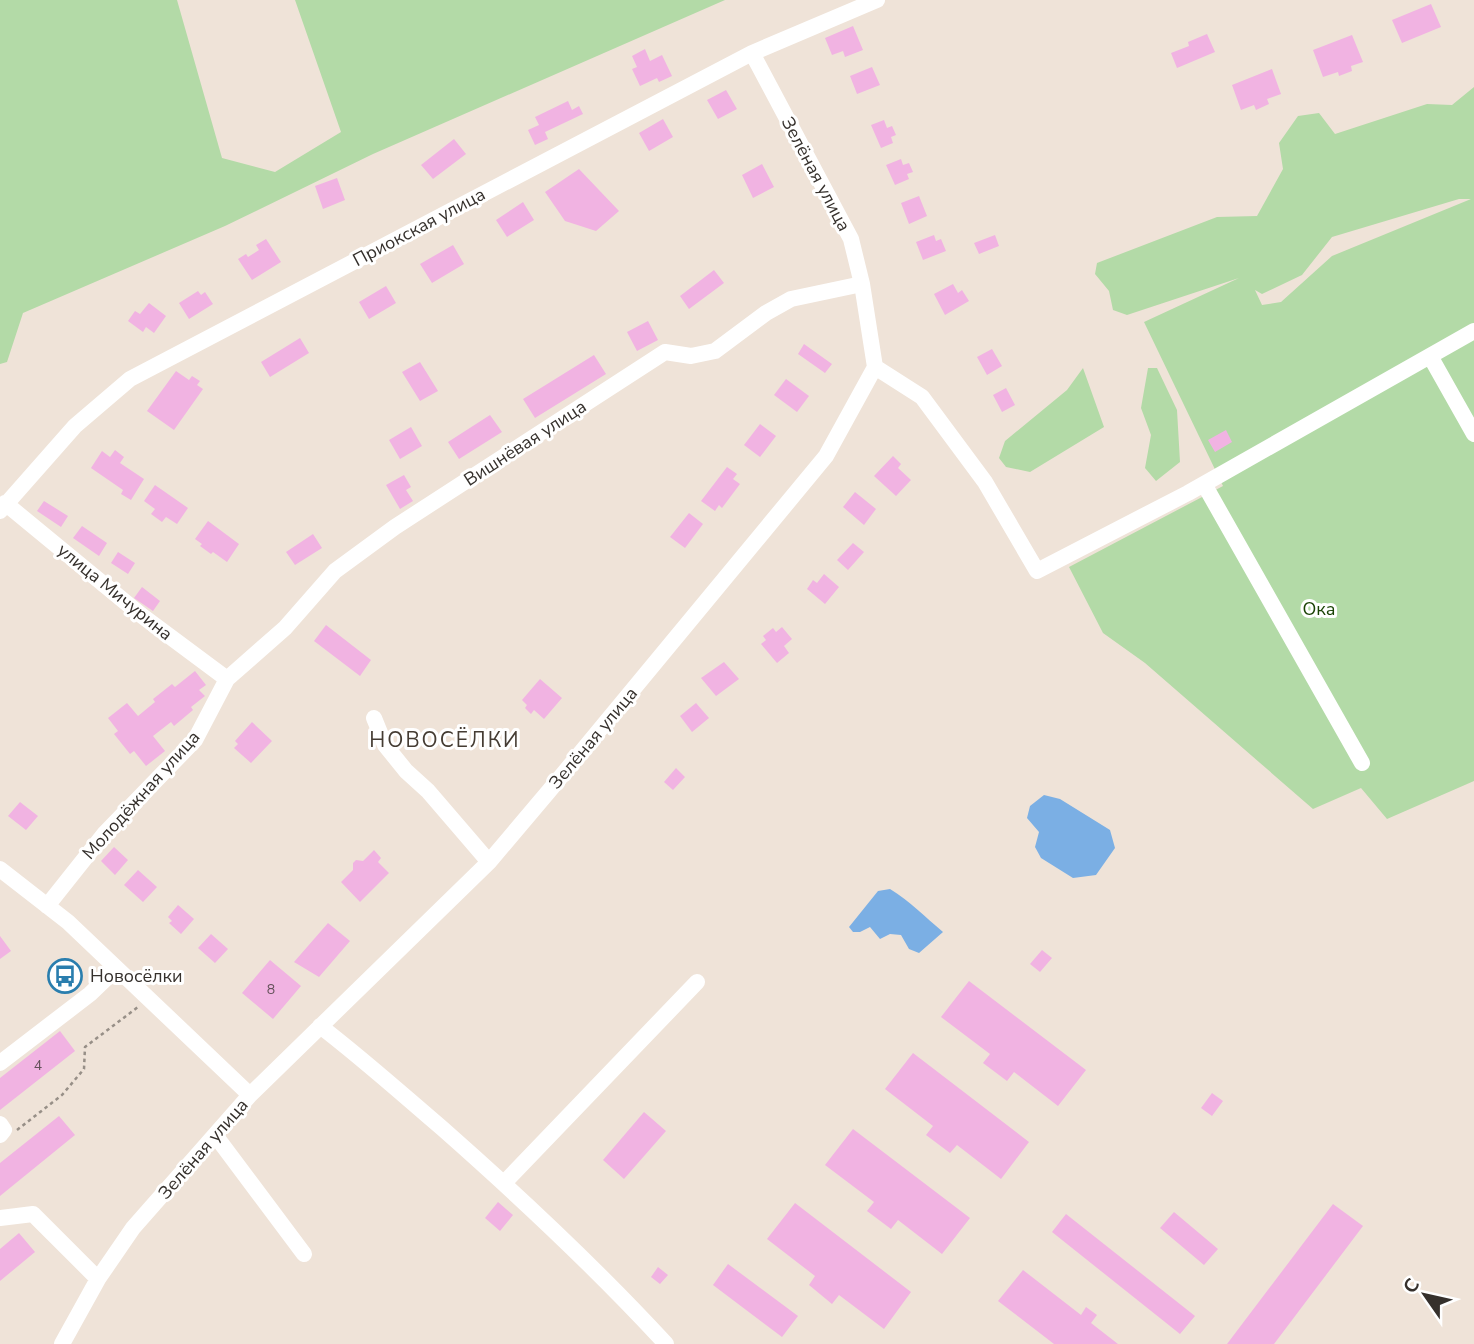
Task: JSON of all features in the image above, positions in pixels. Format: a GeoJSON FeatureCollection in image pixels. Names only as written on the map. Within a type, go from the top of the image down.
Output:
{"type":"FeatureCollection","features":[{"type":"Feature","properties":{"kind":"street","name":"Приокская улица"},"geometry":{"type":"LineString","coordinates":[[3,507],[75,426],[130,379],[752,53],[877,0]]}},
{"type":"Feature","properties":{"kind":"street","name":"Зелёная улица"},"geometry":{"type":"LineString","coordinates":[[62,1344],[98,1279],[133,1228],[250,1095],[489,862],[826,456],[875,367],[862,284],[851,239],[752,53]]}},
{"type":"Feature","properties":{"kind":"street","name":"Вишнёвая улица"},"geometry":{"type":"LineString","coordinates":[[227,679],[285,628],[345,564],[395,527],[665,352],[691,356],[715,351],[766,313],[791,299],[862,284]]}},
{"type":"Feature","properties":{"kind":"street"},"geometry":{"type":"LineString","coordinates":[[875,367],[922,397],[985,482],[1037,571],[1205,484],[1474,331]]}},
{"type":"Feature","properties":{"kind":"street"},"geometry":{"type":"LineString","coordinates":[[1430,356],[1474,434]]}},
{"type":"Feature","properties":{"kind":"street"},"geometry":{"type":"LineString","coordinates":[[1205,484],[1362,763]]}},
{"type":"Feature","properties":{"kind":"street","name":"улица Мичурина"},"geometry":{"type":"LineString","coordinates":[[3,507],[227,679]]}},
{"type":"Feature","properties":{"kind":"street","name":"Молодёжная улица"},"geometry":{"type":"LineString","coordinates":[[47,906],[105,833],[195,740],[227,679]]}},
{"type":"Feature","properties":{"kind":"street"},"geometry":{"type":"LineString","coordinates":[[374,718],[385,745],[489,862]]}},
{"type":"Feature","properties":{"kind":"street"},"geometry":{"type":"LineString","coordinates":[[0,869],[47,906],[250,1095]]}},
{"type":"Feature","properties":{"kind":"street"},"geometry":{"type":"LineString","coordinates":[[0,1063],[90,994],[116,969]]}},
{"type":"Feature","properties":{"kind":"street"},"geometry":{"type":"LineString","coordinates":[[504,1183],[697,982]]}},
{"type":"Feature","properties":{"kind":"street"},"geometry":{"type":"LineString","coordinates":[[320,1026],[354,1052],[504,1183],[632,1307],[666,1344]]}},
{"type":"Feature","properties":{"kind":"street"},"geometry":{"type":"LineString","coordinates":[[0,1124],[4,1130],[0,1135]]}},
{"type":"Feature","properties":{"kind":"street"},"geometry":{"type":"LineString","coordinates":[[215,1135],[304,1254]]}},
{"type":"Feature","properties":{"kind":"street"},"geometry":{"type":"LineString","coordinates":[[0,1228],[8,1217],[33,1214],[98,1279]]}},
{"type":"Feature","properties":{"kind":"path"},"geometry":{"type":"LineString","coordinates":[[18,1129],[61,1095],[84,1069],[85,1047],[148,999]]}},
{"type":"Feature","properties":{"kind":"green space"},"geometry":{"type":"Polygon","coordinates":[[[0,0],[177,0],[222,158],[275,172],[341,132],[295,0],[725,0],[373,154],[225,226],[23,313],[7,362],[0,364],[0,0]]]}},
{"type":"Feature","properties":{"kind":"green space","name":"Ока"},"geometry":{"type":"Polygon","coordinates":[[[1474,87],[1474,781],[1387,819],[1361,788],[1313,809],[1145,663],[1103,633],[1069,567],[1223,486],[1144,322],[1239,278],[1127,315],[1113,310],[1109,291],[1095,274],[1097,263],[1217,217],[1257,216],[1283,169],[1279,143],[1298,116],[1319,113],[1335,134],[1427,104],[1452,105],[1474,87]],[[1459,199],[1332,237],[1302,275],[1262,294],[1255,290],[1262,305],[1281,302],[1332,256],[1471,199],[1459,199]]]}},
{"type":"Feature","properties":{"kind":"green space"},"geometry":{"type":"Polygon","coordinates":[[[1083,368],[1104,427],[1030,472],[1006,467],[999,458],[1005,441],[1067,390],[1083,368]]]}},
{"type":"Feature","properties":{"kind":"green space"},"geometry":{"type":"Polygon","coordinates":[[[1148,368],[1157,368],[1177,410],[1180,462],[1156,481],[1145,468],[1151,435],[1141,408],[1148,368]]]}},
{"type":"Feature","properties":{"kind":"water"},"geometry":{"type":"Polygon","coordinates":[[[1044,795],[1060,799],[1110,830],[1115,848],[1096,875],[1073,878],[1041,858],[1035,847],[1039,832],[1027,818],[1030,806],[1044,795]]]}},
{"type":"Feature","properties":{"kind":"water"},"geometry":{"type":"Polygon","coordinates":[[[890,889],[943,932],[919,953],[909,949],[901,935],[890,934],[880,939],[870,927],[853,932],[849,927],[878,891],[890,889]]]}},
{"type":"Feature","properties":{"kind":"building"},"geometry":{"type":"Polygon","coordinates":[[[1431,4],[1441,27],[1402,43],[1392,20],[1431,4]]]}},
{"type":"Feature","properties":{"kind":"building"},"geometry":{"type":"Polygon","coordinates":[[[853,26],[863,50],[845,57],[843,51],[832,55],[825,38],[853,26]]]}},
{"type":"Feature","properties":{"kind":"building"},"geometry":{"type":"Polygon","coordinates":[[[1207,34],[1215,52],[1177,68],[1171,53],[1189,46],[1188,42],[1207,34]]]}},
{"type":"Feature","properties":{"kind":"building"},"geometry":{"type":"Polygon","coordinates":[[[1352,35],[1363,62],[1351,66],[1352,71],[1339,76],[1338,72],[1323,77],[1313,50],[1352,35]]]}},
{"type":"Feature","properties":{"kind":"building"},"geometry":{"type":"Polygon","coordinates":[[[645,49],[650,61],[662,55],[672,76],[659,82],[657,78],[640,86],[632,69],[637,67],[632,56],[645,49]]]}},
{"type":"Feature","properties":{"kind":"building"},"geometry":{"type":"Polygon","coordinates":[[[872,67],[880,85],[857,94],[850,76],[872,67]]]}},
{"type":"Feature","properties":{"kind":"building"},"geometry":{"type":"Polygon","coordinates":[[[1272,69],[1281,94],[1267,99],[1269,104],[1256,110],[1254,105],[1241,110],[1232,85],[1272,69]]]}},
{"type":"Feature","properties":{"kind":"building"},"geometry":{"type":"Polygon","coordinates":[[[726,90],[737,109],[718,119],[707,100],[726,90]]]}},
{"type":"Feature","properties":{"kind":"building"},"geometry":{"type":"Polygon","coordinates":[[[568,101],[572,110],[579,106],[583,114],[545,132],[548,139],[535,145],[528,130],[539,125],[535,117],[568,101]]]}},
{"type":"Feature","properties":{"kind":"building"},"geometry":{"type":"Polygon","coordinates":[[[663,119],[673,137],[649,151],[639,133],[663,119]]]}},
{"type":"Feature","properties":{"kind":"building"},"geometry":{"type":"Polygon","coordinates":[[[884,120],[887,128],[892,126],[896,135],[891,137],[893,143],[881,148],[871,125],[884,120]]]}},
{"type":"Feature","properties":{"kind":"building"},"geometry":{"type":"Polygon","coordinates":[[[454,139],[466,154],[433,179],[421,165],[454,139]]]}},
{"type":"Feature","properties":{"kind":"building"},"geometry":{"type":"Polygon","coordinates":[[[901,159],[903,165],[909,163],[913,172],[907,174],[909,179],[895,185],[886,165],[901,159]]]}},
{"type":"Feature","properties":{"kind":"building"},"geometry":{"type":"Polygon","coordinates":[[[762,164],[774,187],[753,198],[742,175],[762,164]]]}},
{"type":"Feature","properties":{"kind":"building"},"geometry":{"type":"Polygon","coordinates":[[[579,169],[619,211],[596,231],[565,221],[545,192],[579,169]]]}},
{"type":"Feature","properties":{"kind":"building"},"geometry":{"type":"Polygon","coordinates":[[[337,178],[345,200],[323,209],[315,186],[337,178]]]}},
{"type":"Feature","properties":{"kind":"building"},"geometry":{"type":"Polygon","coordinates":[[[919,196],[927,216],[909,224],[901,203],[919,196]]]}},
{"type":"Feature","properties":{"kind":"building"},"geometry":{"type":"Polygon","coordinates":[[[523,202],[534,220],[507,237],[496,220],[523,202]]]}},
{"type":"Feature","properties":{"kind":"building"},"geometry":{"type":"Polygon","coordinates":[[[934,235],[936,241],[941,239],[946,251],[923,260],[916,242],[934,235]]]}},
{"type":"Feature","properties":{"kind":"building"},"geometry":{"type":"Polygon","coordinates":[[[995,235],[999,246],[979,254],[974,243],[995,235]]]}},
{"type":"Feature","properties":{"kind":"building"},"geometry":{"type":"Polygon","coordinates":[[[266,239],[281,262],[252,280],[238,259],[246,254],[248,257],[259,250],[256,245],[266,239]]]}},
{"type":"Feature","properties":{"kind":"building"},"geometry":{"type":"Polygon","coordinates":[[[453,245],[464,264],[432,283],[420,264],[453,245]]]}},
{"type":"Feature","properties":{"kind":"building"},"geometry":{"type":"Polygon","coordinates":[[[714,270],[724,283],[689,309],[680,296],[714,270]]]}},
{"type":"Feature","properties":{"kind":"building"},"geometry":{"type":"Polygon","coordinates":[[[953,284],[958,293],[962,290],[969,301],[945,315],[934,294],[953,284]]]}},
{"type":"Feature","properties":{"kind":"building"},"geometry":{"type":"Polygon","coordinates":[[[386,286],[396,303],[369,319],[359,302],[386,286]]]}},
{"type":"Feature","properties":{"kind":"building"},"geometry":{"type":"Polygon","coordinates":[[[198,291],[201,295],[205,292],[213,304],[189,319],[179,303],[198,291]]]}},
{"type":"Feature","properties":{"kind":"building"},"geometry":{"type":"Polygon","coordinates":[[[149,303],[166,316],[154,333],[146,327],[143,332],[128,321],[135,311],[140,314],[149,303]]]}},
{"type":"Feature","properties":{"kind":"building"},"geometry":{"type":"Polygon","coordinates":[[[648,321],[658,340],[637,351],[627,332],[648,321]]]}},
{"type":"Feature","properties":{"kind":"building"},"geometry":{"type":"Polygon","coordinates":[[[300,338],[309,353],[270,377],[261,362],[300,338]]]}},
{"type":"Feature","properties":{"kind":"building"},"geometry":{"type":"Polygon","coordinates":[[[804,344],[832,364],[825,373],[798,354],[804,344]]]}},
{"type":"Feature","properties":{"kind":"building"},"geometry":{"type":"Polygon","coordinates":[[[992,349],[1002,366],[987,375],[977,357],[992,349]]]}},
{"type":"Feature","properties":{"kind":"building"},"geometry":{"type":"Polygon","coordinates":[[[594,355],[606,374],[535,418],[523,399],[594,355]]]}},
{"type":"Feature","properties":{"kind":"building"},"geometry":{"type":"Polygon","coordinates":[[[420,362],[438,391],[420,401],[402,372],[420,362]]]}},
{"type":"Feature","properties":{"kind":"building"},"geometry":{"type":"Polygon","coordinates":[[[176,371],[189,380],[192,376],[200,381],[197,385],[203,389],[174,430],[147,411],[176,371]]]}},
{"type":"Feature","properties":{"kind":"building"},"geometry":{"type":"Polygon","coordinates":[[[786,379],[809,396],[797,412],[774,395],[786,379]]]}},
{"type":"Feature","properties":{"kind":"building"},"geometry":{"type":"Polygon","coordinates":[[[1006,388],[1015,405],[1002,412],[993,395],[1006,388]]]}},
{"type":"Feature","properties":{"kind":"building"},"geometry":{"type":"Polygon","coordinates":[[[490,415],[502,432],[459,459],[448,442],[490,415]]]}},
{"type":"Feature","properties":{"kind":"building"},"geometry":{"type":"Polygon","coordinates":[[[760,424],[776,436],[760,457],[744,445],[760,424]]]}},
{"type":"Feature","properties":{"kind":"building"},"geometry":{"type":"Polygon","coordinates":[[[411,427],[422,446],[400,459],[389,440],[411,427]]]}},
{"type":"Feature","properties":{"kind":"building"},"geometry":{"type":"Polygon","coordinates":[[[1226,430],[1232,442],[1215,452],[1208,440],[1226,430]]]}},
{"type":"Feature","properties":{"kind":"building"},"geometry":{"type":"Polygon","coordinates":[[[115,450],[124,457],[120,463],[144,479],[131,500],[121,494],[123,490],[91,468],[102,451],[110,457],[115,450]]]}},
{"type":"Feature","properties":{"kind":"building"},"geometry":{"type":"Polygon","coordinates":[[[893,456],[901,464],[898,468],[911,480],[896,496],[874,476],[893,456]]]}},
{"type":"Feature","properties":{"kind":"building"},"geometry":{"type":"Polygon","coordinates":[[[727,467],[737,474],[733,479],[740,484],[722,508],[719,505],[715,511],[701,501],[727,467]]]}},
{"type":"Feature","properties":{"kind":"building"},"geometry":{"type":"Polygon","coordinates":[[[404,475],[411,487],[406,490],[413,501],[400,509],[386,485],[404,475]]]}},
{"type":"Feature","properties":{"kind":"building"},"geometry":{"type":"Polygon","coordinates":[[[155,485],[188,508],[177,524],[166,517],[162,522],[151,514],[155,509],[144,501],[155,485]]]}},
{"type":"Feature","properties":{"kind":"building"},"geometry":{"type":"Polygon","coordinates":[[[855,492],[876,509],[864,525],[843,507],[855,492]]]}},
{"type":"Feature","properties":{"kind":"building"},"geometry":{"type":"Polygon","coordinates":[[[44,501],[68,516],[61,527],[37,511],[44,501]]]}},
{"type":"Feature","properties":{"kind":"building"},"geometry":{"type":"Polygon","coordinates":[[[689,513],[703,524],[685,548],[670,537],[689,513]]]}},
{"type":"Feature","properties":{"kind":"building"},"geometry":{"type":"Polygon","coordinates":[[[208,521],[239,544],[227,562],[213,552],[211,554],[195,539],[208,521]]]}},
{"type":"Feature","properties":{"kind":"building"},"geometry":{"type":"Polygon","coordinates":[[[82,526],[107,543],[99,556],[73,538],[82,526]]]}},
{"type":"Feature","properties":{"kind":"building"},"geometry":{"type":"Polygon","coordinates":[[[313,534],[322,548],[295,565],[286,552],[313,534]]]}},
{"type":"Feature","properties":{"kind":"building"},"geometry":{"type":"Polygon","coordinates":[[[853,543],[864,552],[848,570],[837,560],[853,543]]]}},
{"type":"Feature","properties":{"kind":"building"},"geometry":{"type":"Polygon","coordinates":[[[118,552],[135,563],[128,574],[111,563],[118,552]]]}},
{"type":"Feature","properties":{"kind":"building"},"geometry":{"type":"Polygon","coordinates":[[[824,574],[839,587],[825,604],[807,589],[813,580],[817,583],[824,574]]]}},
{"type":"Feature","properties":{"kind":"building"},"geometry":{"type":"Polygon","coordinates":[[[142,587],[160,601],[153,611],[134,598],[142,587]]]}},
{"type":"Feature","properties":{"kind":"building"},"geometry":{"type":"Polygon","coordinates":[[[326,625],[371,660],[360,676],[314,641],[326,625]]]}},
{"type":"Feature","properties":{"kind":"building"},"geometry":{"type":"Polygon","coordinates":[[[782,627],[792,639],[784,646],[789,653],[777,663],[761,644],[766,640],[763,636],[773,628],[776,632],[782,627]]]}},
{"type":"Feature","properties":{"kind":"building"},"geometry":{"type":"Polygon","coordinates":[[[724,662],[739,679],[716,696],[701,678],[724,662]]]}},
{"type":"Feature","properties":{"kind":"building"},"geometry":{"type":"Polygon","coordinates":[[[195,671],[206,685],[199,690],[205,696],[174,726],[171,722],[153,736],[165,751],[146,766],[134,751],[130,754],[114,734],[118,731],[108,718],[127,703],[138,716],[172,684],[175,687],[195,671]]]}},
{"type":"Feature","properties":{"kind":"building"},"geometry":{"type":"Polygon","coordinates":[[[540,679],[562,698],[544,719],[534,710],[531,714],[522,700],[540,679]]]}},
{"type":"Feature","properties":{"kind":"building"},"geometry":{"type":"Polygon","coordinates":[[[696,703],[709,718],[692,732],[680,716],[696,703]]]}},
{"type":"Feature","properties":{"kind":"building"},"geometry":{"type":"Polygon","coordinates":[[[252,722],[272,741],[251,763],[234,748],[238,744],[235,741],[252,722]]]}},
{"type":"Feature","properties":{"kind":"building"},"geometry":{"type":"Polygon","coordinates":[[[676,768],[685,777],[673,790],[664,782],[676,768]]]}},
{"type":"Feature","properties":{"kind":"building"},"geometry":{"type":"Polygon","coordinates":[[[20,802],[38,816],[26,830],[8,816],[20,802]]]}},
{"type":"Feature","properties":{"kind":"building"},"geometry":{"type":"Polygon","coordinates":[[[114,847],[128,860],[115,875],[101,861],[114,847]]]}},
{"type":"Feature","properties":{"kind":"building"},"geometry":{"type":"Polygon","coordinates":[[[374,850],[381,858],[378,862],[389,873],[360,902],[341,882],[353,870],[356,860],[363,861],[374,850]]]}},
{"type":"Feature","properties":{"kind":"building"},"geometry":{"type":"Polygon","coordinates":[[[138,870],[157,887],[143,902],[124,885],[138,870]]]}},
{"type":"Feature","properties":{"kind":"building"},"geometry":{"type":"Polygon","coordinates":[[[178,905],[194,919],[181,934],[169,923],[172,921],[168,917],[178,905]]]}},
{"type":"Feature","properties":{"kind":"building"},"geometry":{"type":"Polygon","coordinates":[[[328,923],[350,941],[319,977],[294,962],[328,923]]]}},
{"type":"Feature","properties":{"kind":"building"},"geometry":{"type":"Polygon","coordinates":[[[211,934],[228,949],[215,963],[198,948],[211,934]]]}},
{"type":"Feature","properties":{"kind":"building"},"geometry":{"type":"Polygon","coordinates":[[[0,936],[11,951],[0,959],[0,936]]]}},
{"type":"Feature","properties":{"kind":"building"},"geometry":{"type":"Polygon","coordinates":[[[1042,950],[1052,958],[1040,972],[1030,964],[1042,950]]]}},
{"type":"Feature","properties":{"kind":"building"},"geometry":{"type":"Polygon","coordinates":[[[270,960],[301,986],[273,1019],[242,993],[270,960]]]}},
{"type":"Feature","properties":{"kind":"building"},"geometry":{"type":"Polygon","coordinates":[[[969,981],[1086,1070],[1058,1106],[1014,1072],[1007,1081],[983,1063],[990,1054],[941,1017],[969,981]]]}},
{"type":"Feature","properties":{"kind":"building"},"geometry":{"type":"Polygon","coordinates":[[[60,1031],[75,1051],[0,1110],[0,1078],[60,1031]]]}},
{"type":"Feature","properties":{"kind":"building"},"geometry":{"type":"Polygon","coordinates":[[[913,1053],[1029,1142],[1001,1179],[957,1145],[950,1153],[926,1135],[933,1126],[885,1089],[913,1053]]]}},
{"type":"Feature","properties":{"kind":"building"},"geometry":{"type":"Polygon","coordinates":[[[1212,1093],[1223,1101],[1212,1116],[1201,1108],[1212,1093]]]}},
{"type":"Feature","properties":{"kind":"building"},"geometry":{"type":"Polygon","coordinates":[[[644,1112],[666,1131],[624,1179],[603,1160],[644,1112]]]}},
{"type":"Feature","properties":{"kind":"building"},"geometry":{"type":"Polygon","coordinates":[[[59,1116],[75,1135],[0,1196],[0,1163],[59,1116]]]}},
{"type":"Feature","properties":{"kind":"building"},"geometry":{"type":"Polygon","coordinates":[[[853,1129],[970,1218],[942,1254],[898,1220],[891,1229],[867,1211],[874,1202],[825,1165],[853,1129]]]}},
{"type":"Feature","properties":{"kind":"building"},"geometry":{"type":"Polygon","coordinates":[[[498,1202],[513,1215],[500,1231],[485,1218],[498,1202]]]}},
{"type":"Feature","properties":{"kind":"building"},"geometry":{"type":"Polygon","coordinates":[[[795,1203],[911,1292],[884,1329],[839,1295],[832,1304],[809,1285],[815,1276],[767,1239],[795,1203]]]}},
{"type":"Feature","properties":{"kind":"building"},"geometry":{"type":"Polygon","coordinates":[[[1333,1204],[1363,1226],[1274,1344],[1227,1344],[1333,1204]]]}},
{"type":"Feature","properties":{"kind":"building"},"geometry":{"type":"Polygon","coordinates":[[[1174,1212],[1218,1249],[1204,1265],[1160,1228],[1174,1212]]]}},
{"type":"Feature","properties":{"kind":"building"},"geometry":{"type":"Polygon","coordinates":[[[1066,1214],[1195,1316],[1180,1334],[1052,1232],[1066,1214]]]}},
{"type":"Feature","properties":{"kind":"building"},"geometry":{"type":"Polygon","coordinates":[[[19,1233],[35,1252],[0,1281],[0,1249],[19,1233]]]}},
{"type":"Feature","properties":{"kind":"building"},"geometry":{"type":"Polygon","coordinates":[[[728,1264],[798,1316],[782,1337],[713,1285],[728,1264]]]}},
{"type":"Feature","properties":{"kind":"building"},"geometry":{"type":"Polygon","coordinates":[[[658,1267],[668,1275],[660,1284],[651,1277],[658,1267]]]}},
{"type":"Feature","properties":{"kind":"building"},"geometry":{"type":"Polygon","coordinates":[[[1023,1270],[1081,1315],[1086,1307],[1097,1315],[1091,1323],[1118,1344],[1054,1344],[998,1301],[1023,1270]]]}},
{"type":"Feature","properties":{"kind":"place","name":"Новосёлки"},"geometry":{"type":"Point","coordinates":[65,976]}},
{"type":"Feature","properties":{"kind":"district","name":"НОВОСЁЛКИ"},"geometry":{"type":"Point","coordinates":[445,740]}}]}
